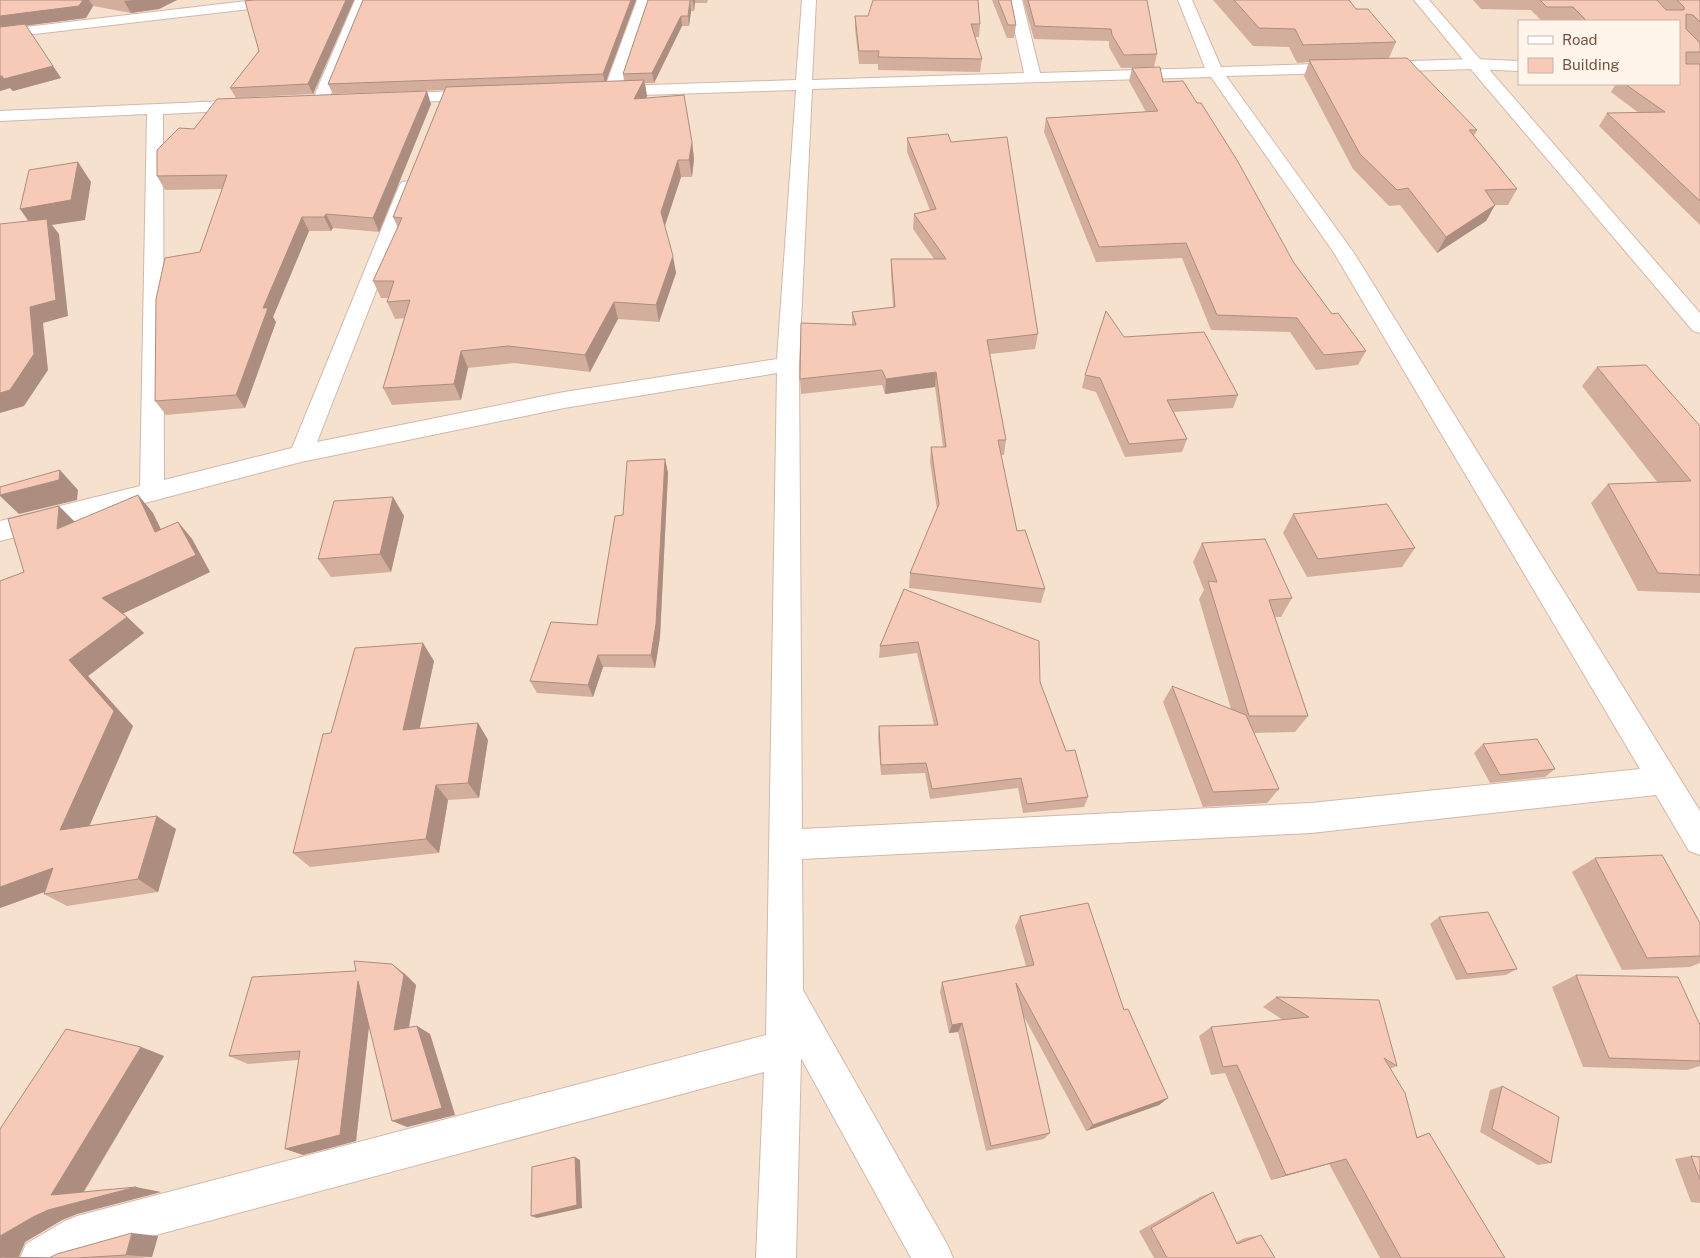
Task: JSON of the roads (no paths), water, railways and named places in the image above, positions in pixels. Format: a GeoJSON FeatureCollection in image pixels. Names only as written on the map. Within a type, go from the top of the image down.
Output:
{"type":"FeatureCollection","features":[{"type":"Feature","properties":{"kind":"street"},"geometry":{"type":"LineString","coordinates":[[0,34],[292,0]]}},
{"type":"Feature","properties":{"kind":"street"},"geometry":{"type":"LineString","coordinates":[[320,101],[362,0]]}},
{"type":"Feature","properties":{"kind":"street"},"geometry":{"type":"LineString","coordinates":[[612,91],[644,0]]}},
{"type":"Feature","properties":{"kind":"street"},"geometry":{"type":"LineString","coordinates":[[776,1258],[785,993],[788,364],[809,0]]}},
{"type":"Feature","properties":{"kind":"street"},"geometry":{"type":"LineString","coordinates":[[1015,0],[1033,76]]}},
{"type":"Feature","properties":{"kind":"street"},"geometry":{"type":"LineString","coordinates":[[1184,0],[1215,72],[1344,253],[1700,840]]}},
{"type":"Feature","properties":{"kind":"street"},"geometry":{"type":"LineString","coordinates":[[1421,0],[1700,326]]}},
{"type":"Feature","properties":{"kind":"street"},"geometry":{"type":"LineString","coordinates":[[593,91],[1033,76],[1474,64],[1518,66]]}},
{"type":"Feature","properties":{"kind":"street"},"geometry":{"type":"LineString","coordinates":[[377,99],[440,106],[494,95]]}},
{"type":"Feature","properties":{"kind":"street"},"geometry":{"type":"LineString","coordinates":[[301,102],[339,101]]}},
{"type":"Feature","properties":{"kind":"street"},"geometry":{"type":"LineString","coordinates":[[0,116],[262,104]]}},
{"type":"Feature","properties":{"kind":"street"},"geometry":{"type":"LineString","coordinates":[[152,491],[155,109]]}},
{"type":"Feature","properties":{"kind":"street"},"geometry":{"type":"LineString","coordinates":[[301,454],[415,170]]}},
{"type":"Feature","properties":{"kind":"street"},"geometry":{"type":"LineString","coordinates":[[0,531],[301,454],[564,400],[788,364]]}},
{"type":"Feature","properties":{"kind":"street"},"geometry":{"type":"LineString","coordinates":[[786,845],[1311,818],[1663,780]]}},
{"type":"Feature","properties":{"kind":"street"},"geometry":{"type":"LineString","coordinates":[[785,993],[932,1258]]}},
{"type":"Feature","properties":{"kind":"street"},"geometry":{"type":"LineString","coordinates":[[40,1258],[77,1236],[784,1048]]}}]}
